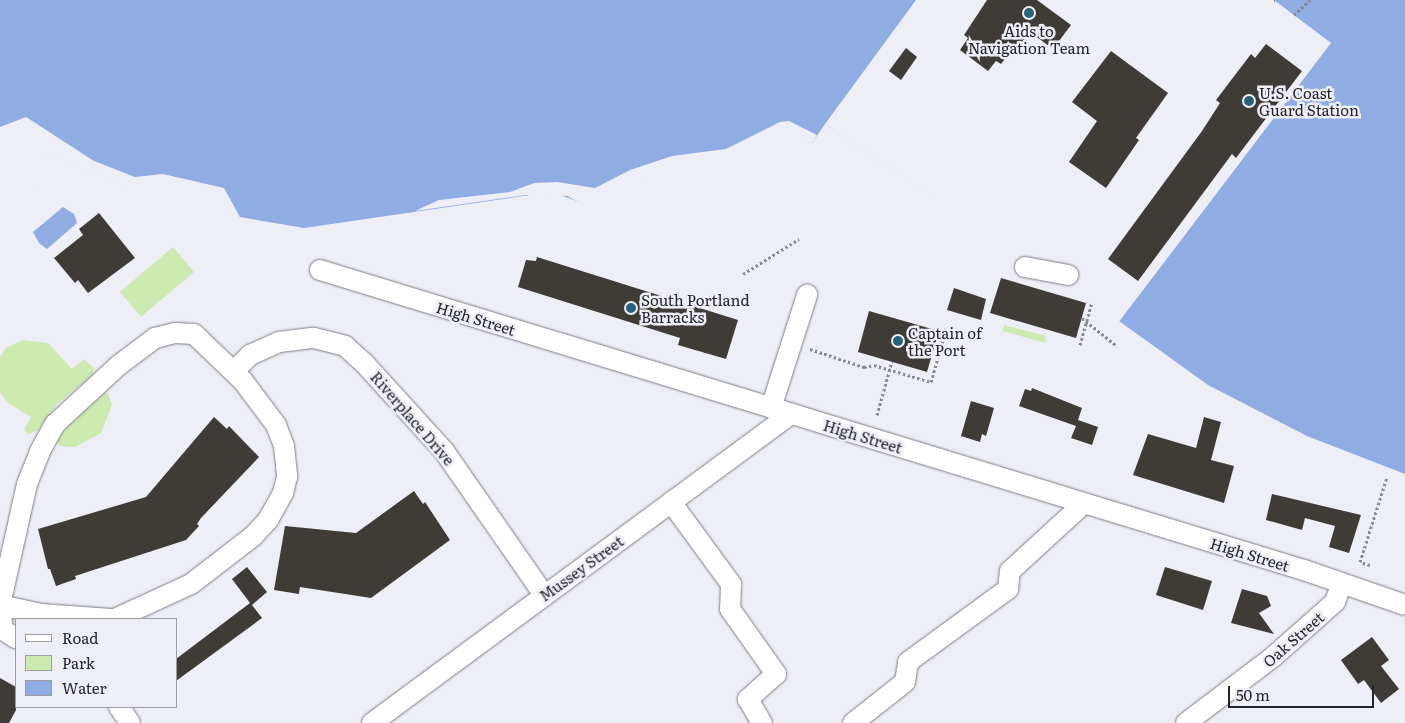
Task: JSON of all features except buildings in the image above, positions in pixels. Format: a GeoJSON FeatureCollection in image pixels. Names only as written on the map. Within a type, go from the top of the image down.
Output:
{"type":"FeatureCollection","features":[{"type":"Feature","properties":{"kind":"street"},"geometry":{"type":"LineString","coordinates":[[1025,267],[1068,276]]}},
{"type":"Feature","properties":{"kind":"street","name":"High Street"},"geometry":{"type":"LineString","coordinates":[[320,270],[1342,583],[1405,606]]}},
{"type":"Feature","properties":{"kind":"street"},"geometry":{"type":"LineString","coordinates":[[771,408],[807,295]]}},
{"type":"Feature","properties":{"kind":"street"},"geometry":{"type":"LineString","coordinates":[[15,637],[3,630],[0,605],[27,484],[40,451],[55,424],[79,400],[155,338],[175,333],[194,334],[234,371],[276,425],[284,446],[287,477],[277,506],[252,537],[191,584],[115,618]]}},
{"type":"Feature","properties":{"kind":"street","name":"Riverplace Drive"},"geometry":{"type":"LineString","coordinates":[[234,371],[250,355],[279,342],[314,338],[345,346],[364,362],[444,451],[544,595]]}},
{"type":"Feature","properties":{"kind":"street","name":"Mussey Street"},"geometry":{"type":"LineString","coordinates":[[372,723],[791,414]]}},
{"type":"Feature","properties":{"kind":"street"},"geometry":{"type":"LineString","coordinates":[[671,502],[731,584],[730,609],[776,674],[748,699],[762,723]]}},
{"type":"Feature","properties":{"kind":"street"},"geometry":{"type":"LineString","coordinates":[[854,723],[905,682],[908,662],[1008,590],[1010,571],[1083,504]]}},
{"type":"Feature","properties":{"kind":"street","name":"Oak Street"},"geometry":{"type":"LineString","coordinates":[[1186,723],[1273,657],[1335,602],[1342,583]]}},
{"type":"Feature","properties":{"kind":"street"},"geometry":{"type":"LineString","coordinates":[[0,605],[40,614],[98,618]]}},
{"type":"Feature","properties":{"kind":"street"},"geometry":{"type":"LineString","coordinates":[[121,708],[130,723]]}},
{"type":"Feature","properties":{"kind":"path"},"geometry":{"type":"LineString","coordinates":[[1294,15],[1310,0]]}},
{"type":"Feature","properties":{"kind":"path"},"geometry":{"type":"LineString","coordinates":[[743,274],[799,239]]}},
{"type":"Feature","properties":{"kind":"path"},"geometry":{"type":"LineString","coordinates":[[1080,344],[1092,302]]}},
{"type":"Feature","properties":{"kind":"path"},"geometry":{"type":"LineString","coordinates":[[1082,318],[1117,346]]}},
{"type":"Feature","properties":{"kind":"path"},"geometry":{"type":"LineString","coordinates":[[804,347],[864,367],[874,365],[931,382],[946,330],[941,328]]}},
{"type":"Feature","properties":{"kind":"path"},"geometry":{"type":"LineString","coordinates":[[877,415],[892,361]]}},
{"type":"Feature","properties":{"kind":"path"},"geometry":{"type":"LineString","coordinates":[[1370,565],[1360,562],[1387,477]]}},
{"type":"Feature","properties":{"kind":"green space"},"geometry":{"type":"Polygon","coordinates":[[[173,247],[194,272],[141,317],[120,292],[173,247]]]}},
{"type":"Feature","properties":{"kind":"green space"},"geometry":{"type":"Polygon","coordinates":[[[1004,325],[1046,336],[1045,343],[1003,331],[1004,325]]]}},
{"type":"Feature","properties":{"kind":"green space"},"geometry":{"type":"Polygon","coordinates":[[[22,340],[48,343],[72,369],[84,359],[94,368],[92,376],[57,404],[38,430],[29,434],[24,430],[31,417],[8,403],[0,392],[0,357],[6,348],[22,340]]]}},
{"type":"Feature","properties":{"kind":"green space"},"geometry":{"type":"Polygon","coordinates":[[[108,393],[112,405],[101,433],[75,447],[59,446],[57,440],[68,425],[104,394],[108,393]]]}},
{"type":"Feature","properties":{"kind":"water"},"geometry":{"type":"Polygon","coordinates":[[[0,0],[1405,0],[1405,474],[1307,436],[1208,385],[1119,321],[825,124],[812,143],[779,135],[687,161],[577,201],[551,192],[304,228],[240,217],[203,193],[175,185],[128,184],[37,148],[0,203],[0,0]]]}},
{"type":"Feature","properties":{"kind":"water"},"geometry":{"type":"Polygon","coordinates":[[[63,207],[74,214],[77,223],[47,249],[39,243],[33,232],[63,207]]]}},
{"type":"Feature","properties":{"kind":"pier"},"geometry":{"type":"Polygon","coordinates":[[[916,0],[1274,0],[1331,43],[1118,323],[825,124],[916,0]]]}},
{"type":"Feature","properties":{"kind":"pier"},"geometry":{"type":"Polygon","coordinates":[[[26,117],[94,161],[135,177],[163,174],[224,188],[240,217],[202,195],[174,188],[128,187],[38,151],[35,172],[38,189],[0,206],[0,127],[26,117]]]}},
{"type":"Feature","properties":{"kind":"pier"},"geometry":{"type":"Polygon","coordinates":[[[789,121],[817,135],[812,143],[779,138],[718,158],[682,165],[605,195],[577,201],[567,196],[526,195],[415,211],[439,200],[510,192],[534,183],[557,182],[595,188],[630,170],[672,156],[726,149],[780,122],[789,121]]]}},
{"type":"Feature","properties":{"kind":"place","name":"Aids to Navigation Team"},"geometry":{"type":"Point","coordinates":[1029,13]}},
{"type":"Feature","properties":{"kind":"place","name":"U.S. Coast Guard Station"},"geometry":{"type":"Point","coordinates":[1249,101]}},
{"type":"Feature","properties":{"kind":"place","name":"South Portland Barracks"},"geometry":{"type":"Point","coordinates":[631,308]}},
{"type":"Feature","properties":{"kind":"place","name":"Captain of the Port"},"geometry":{"type":"Point","coordinates":[898,341]}}]}
